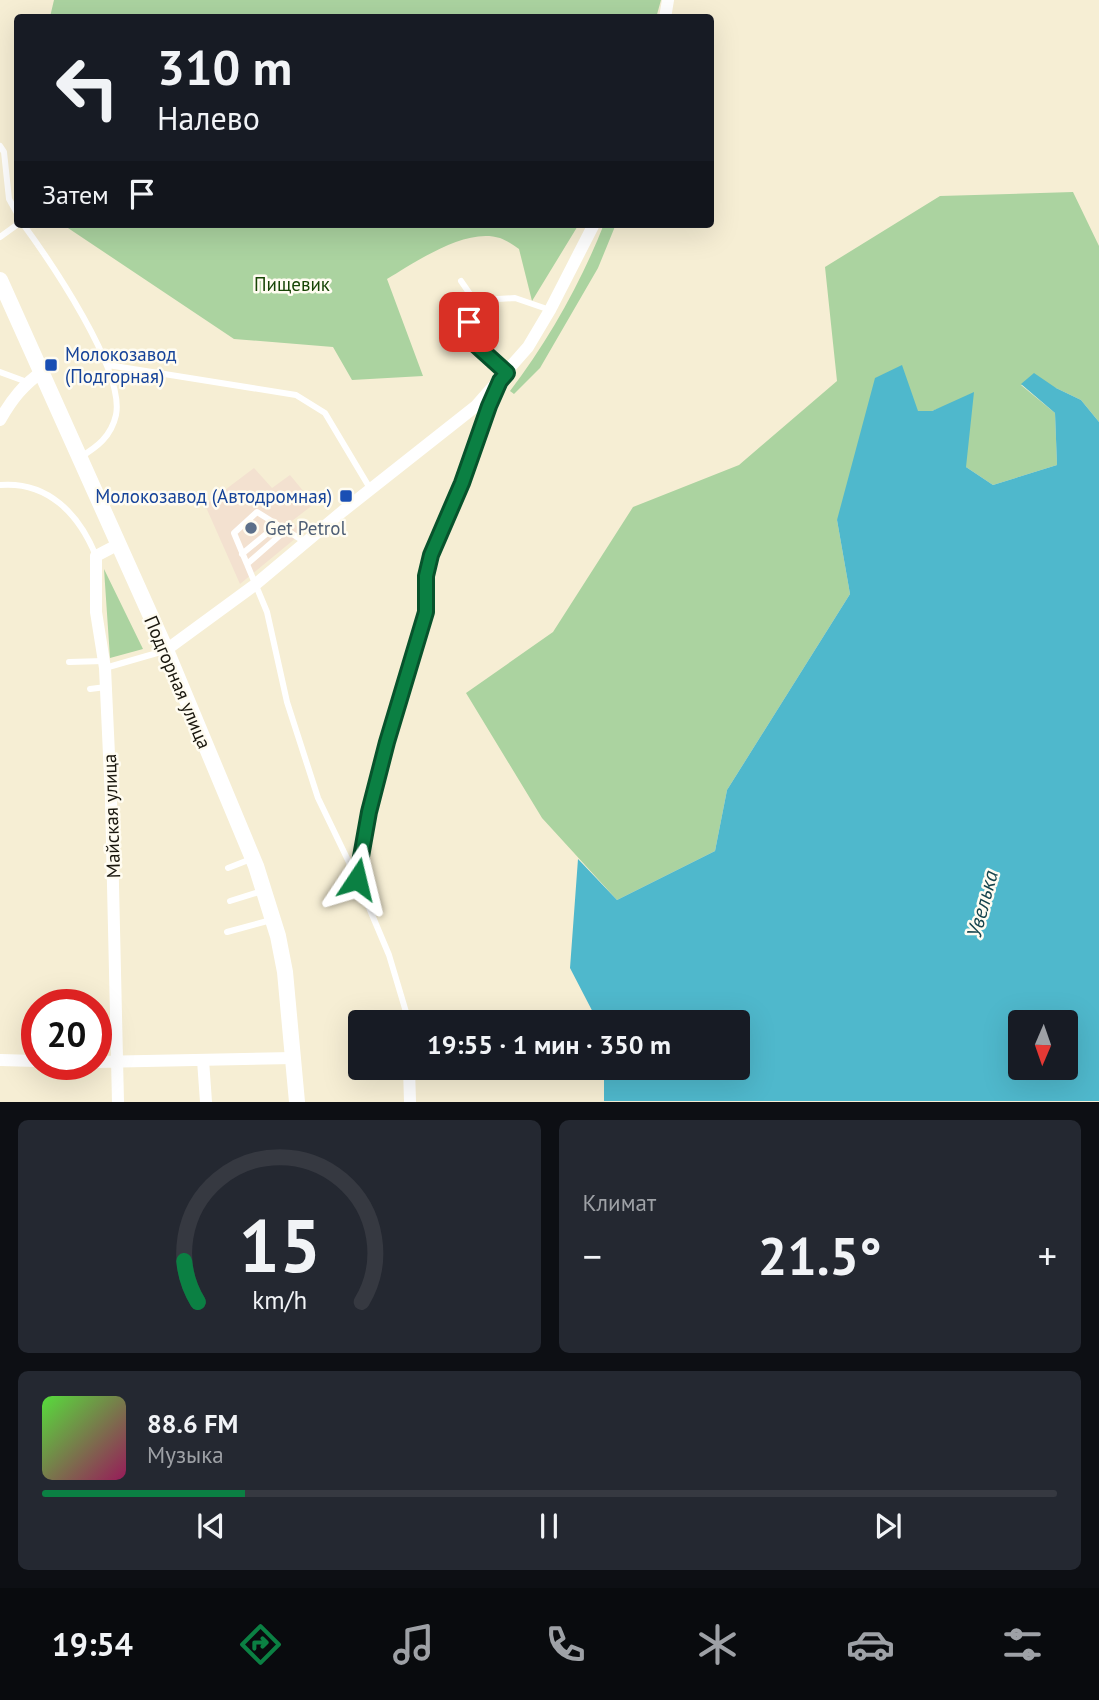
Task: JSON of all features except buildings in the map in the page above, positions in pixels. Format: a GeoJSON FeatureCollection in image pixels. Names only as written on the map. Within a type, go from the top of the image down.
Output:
{"type":"FeatureCollection","features":[{"type":"Feature","properties":{"kind":"street"},"geometry":{"type":"LineString","coordinates":[[166,650],[256,584],[476,406],[528,346],[550,310],[592,228]]}},
{"type":"Feature","properties":{"kind":"street","name":"Подгорная улица"},"geometry":{"type":"LineString","coordinates":[[0,280],[166,650],[264,891],[285,972],[297,1101]]}},
{"type":"Feature","properties":{"kind":"street"},"geometry":{"type":"LineString","coordinates":[[0,419],[27,382],[43,371]]}},
{"type":"Feature","properties":{"kind":"street"},"geometry":{"type":"LineString","coordinates":[[96,556],[117,545]]}},
{"type":"Feature","properties":{"kind":"street","name":"Майская улица"},"geometry":{"type":"LineString","coordinates":[[96,556],[96,612],[105,664],[111,798],[118,1101]]}},
{"type":"Feature","properties":{"kind":"street"},"geometry":{"type":"LineString","coordinates":[[112,1063],[293,1058]]}},
{"type":"Feature","properties":{"kind":"street"},"geometry":{"type":"LineString","coordinates":[[0,1060],[21,1061]]}},
{"type":"Feature","properties":{"kind":"street"},"geometry":{"type":"LineString","coordinates":[[203,1060],[206,1101]]}},
{"type":"Feature","properties":{"kind":"street"},"geometry":{"type":"LineString","coordinates":[[410,1080],[410,1101]]}},
{"type":"Feature","properties":{"kind":"lane"},"geometry":{"type":"LineString","coordinates":[[0,146],[4,152],[9,199],[14,208]]}},
{"type":"Feature","properties":{"kind":"lane"},"geometry":{"type":"LineString","coordinates":[[26,228],[54,267],[108,365],[115,390],[116,414],[104,442],[79,458]]}},
{"type":"Feature","properties":{"kind":"lane"},"geometry":{"type":"LineString","coordinates":[[461,281],[472,298],[515,298],[550,310]]}},
{"type":"Feature","properties":{"kind":"lane"},"geometry":{"type":"LineString","coordinates":[[357,879],[377,779],[426,612],[426,576],[431,555],[503,377],[476,345],[469,322]]}},
{"type":"Feature","properties":{"kind":"lane"},"geometry":{"type":"LineString","coordinates":[[108,365],[296,395],[325,413],[371,490]]}},
{"type":"Feature","properties":{"kind":"lane"},"geometry":{"type":"LineString","coordinates":[[0,372],[27,382]]}},
{"type":"Feature","properties":{"kind":"lane"},"geometry":{"type":"LineString","coordinates":[[0,485],[32,486],[52,496],[81,527],[96,556]]}},
{"type":"Feature","properties":{"kind":"lane"},"geometry":{"type":"LineString","coordinates":[[305,542],[257,512],[234,533],[267,612],[287,702],[318,798],[357,879],[389,955],[405,1010]]}},
{"type":"Feature","properties":{"kind":"lane"},"geometry":{"type":"LineString","coordinates":[[242,554],[277,525]]}},
{"type":"Feature","properties":{"kind":"lane"},"geometry":{"type":"LineString","coordinates":[[247,564],[286,530]]}},
{"type":"Feature","properties":{"kind":"lane"},"geometry":{"type":"LineString","coordinates":[[69,662],[105,664],[166,650]]}},
{"type":"Feature","properties":{"kind":"lane"},"geometry":{"type":"LineString","coordinates":[[90,690],[106,687]]}},
{"type":"Feature","properties":{"kind":"lane"},"geometry":{"type":"LineString","coordinates":[[228,868],[252,858]]}},
{"type":"Feature","properties":{"kind":"lane"},"geometry":{"type":"LineString","coordinates":[[230,901],[264,891]]}},
{"type":"Feature","properties":{"kind":"lane"},"geometry":{"type":"LineString","coordinates":[[228,932],[273,920]]}},
{"type":"Feature","properties":{"kind":"shaded area"},"geometry":{"type":"Polygon","coordinates":[[[254,468],[272,488],[290,475],[314,504],[292,521],[302,533],[240,584],[205,505],[254,468]]]}},
{"type":"Feature","properties":{"kind":"green space"},"geometry":{"type":"Polygon","coordinates":[[[54,0],[661,0],[657,14],[51,14],[54,0]]]}},
{"type":"Feature","properties":{"kind":"green space"},"geometry":{"type":"Polygon","coordinates":[[[1073,192],[1099,246],[1099,422],[1081,400],[1056,388],[1021,385],[1055,413],[1057,465],[993,485],[966,467],[948,405],[932,411],[918,411],[837,520],[850,594],[727,790],[715,851],[617,900],[542,818],[466,693],[553,632],[633,507],[739,465],[837,381],[825,267],[940,196],[1073,192]]]}},
{"type":"Feature","properties":{"kind":"green space","name":"Пищевик"},"geometry":{"type":"Polygon","coordinates":[[[68,228],[577,228],[532,301],[519,249],[502,239],[486,236],[472,237],[441,248],[387,279],[423,376],[352,380],[333,347],[234,339],[68,228]]]}},
{"type":"Feature","properties":{"kind":"green space"},"geometry":{"type":"Polygon","coordinates":[[[602,228],[614,228],[598,268],[540,368],[514,394],[510,391],[563,311],[602,228]]]}},
{"type":"Feature","properties":{"kind":"green space"},"geometry":{"type":"Polygon","coordinates":[[[104,569],[143,649],[110,658],[104,569]]]}},
{"type":"Feature","properties":{"kind":"water","name":"Увелька"},"geometry":{"type":"Polygon","coordinates":[[[902,365],[918,411],[932,411],[974,392],[966,467],[993,485],[1057,465],[1055,413],[1021,384],[1034,373],[1081,400],[1099,422],[1099,1101],[604,1101],[604,1080],[750,1080],[750,1010],[592,1010],[570,968],[578,859],[617,900],[715,851],[727,790],[850,594],[837,520],[875,378],[902,365]]]}},
{"type":"Feature","properties":{"kind":"place","name":"Молокозавод (Подгорная)"},"geometry":{"type":"Point","coordinates":[51,365]}},
{"type":"Feature","properties":{"kind":"place","name":"Молокозавод (Автодромная)"},"geometry":{"type":"Point","coordinates":[346,496]}},
{"type":"Feature","properties":{"kind":"place","name":"Get Petrol"},"geometry":{"type":"Point","coordinates":[251,528]}},
{"type":"Feature","properties":{"kind":"route"},"geometry":{"type":"LineString","coordinates":[[357,879],[369,812],[387,742],[426,612],[426,576],[431,555],[462,483],[489,406],[500,381],[507,373],[476,345],[469,322]]}}]}
